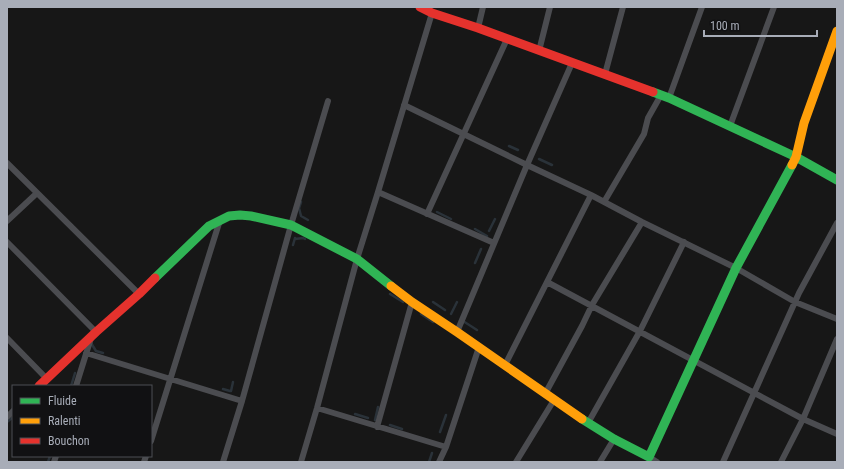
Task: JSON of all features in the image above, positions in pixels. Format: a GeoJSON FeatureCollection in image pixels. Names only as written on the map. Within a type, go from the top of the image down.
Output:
{"type":"FeatureCollection","features":[{"type":"Feature","properties":{"kind":"street"},"geometry":{"type":"LineString","coordinates":[[420,7],[432,13],[478,28],[665,97],[796,157],[837,180]]}},
{"type":"Feature","properties":{"kind":"street"},"geometry":{"type":"LineString","coordinates":[[478,28],[483,7]]}},
{"type":"Feature","properties":{"kind":"street"},"geometry":{"type":"LineString","coordinates":[[539,51],[550,7]]}},
{"type":"Feature","properties":{"kind":"street"},"geometry":{"type":"LineString","coordinates":[[605,74],[623,7]]}},
{"type":"Feature","properties":{"kind":"street"},"geometry":{"type":"LineString","coordinates":[[604,202],[644,134],[648,118],[665,97],[702,7]]}},
{"type":"Feature","properties":{"kind":"street"},"geometry":{"type":"LineString","coordinates":[[730,126],[774,7]]}},
{"type":"Feature","properties":{"kind":"street"},"geometry":{"type":"LineString","coordinates":[[301,462],[357,259],[432,13]]}},
{"type":"Feature","properties":{"kind":"street"},"geometry":{"type":"LineString","coordinates":[[649,457],[736,268],[796,157],[804,123],[837,31]]}},
{"type":"Feature","properties":{"kind":"street"},"geometry":{"type":"LineString","coordinates":[[427,214],[507,39]]}},
{"type":"Feature","properties":{"kind":"street"},"geometry":{"type":"LineString","coordinates":[[457,332],[527,165],[572,63]]}},
{"type":"Feature","properties":{"kind":"street"},"geometry":{"type":"LineString","coordinates":[[223,462],[242,401],[290,225],[328,101]]}},
{"type":"Feature","properties":{"kind":"street"},"geometry":{"type":"LineString","coordinates":[[404,104],[591,195],[736,268],[795,302],[837,320]]}},
{"type":"Feature","properties":{"kind":"street"},"geometry":{"type":"LineString","coordinates":[[7,163],[139,294]]}},
{"type":"Feature","properties":{"kind":"street"},"geometry":{"type":"LineString","coordinates":[[378,192],[494,243]]}},
{"type":"Feature","properties":{"kind":"street"},"geometry":{"type":"LineString","coordinates":[[7,221],[37,193]]}},
{"type":"Feature","properties":{"kind":"street"},"geometry":{"type":"LineString","coordinates":[[505,365],[591,195]]}},
{"type":"Feature","properties":{"kind":"street"},"geometry":{"type":"LineString","coordinates":[[40,385],[139,294],[209,226],[229,216],[246,215],[290,225],[357,259],[412,302],[545,394],[614,439],[657,462]]}},
{"type":"Feature","properties":{"kind":"street"},"geometry":{"type":"LineString","coordinates":[[152,438],[220,220]]}},
{"type":"Feature","properties":{"kind":"street"},"geometry":{"type":"LineString","coordinates":[[545,394],[592,306],[642,222]]}},
{"type":"Feature","properties":{"kind":"street"},"geometry":{"type":"LineString","coordinates":[[723,462],[804,282],[837,222]]}},
{"type":"Feature","properties":{"kind":"street"},"geometry":{"type":"LineString","coordinates":[[7,242],[94,334]]}},
{"type":"Feature","properties":{"kind":"street"},"geometry":{"type":"LineString","coordinates":[[588,423],[640,331],[684,242]]}},
{"type":"Feature","properties":{"kind":"street"},"geometry":{"type":"LineString","coordinates":[[547,282],[803,419],[837,434]]}},
{"type":"Feature","properties":{"kind":"street"},"geometry":{"type":"LineString","coordinates":[[377,427],[412,302]]}},
{"type":"Feature","properties":{"kind":"street"},"geometry":{"type":"LineString","coordinates":[[76,385],[86,353],[94,334]]}},
{"type":"Feature","properties":{"kind":"street"},"geometry":{"type":"LineString","coordinates":[[7,338],[47,378]]}},
{"type":"Feature","properties":{"kind":"street"},"geometry":{"type":"LineString","coordinates":[[781,462],[803,419],[837,339]]}},
{"type":"Feature","properties":{"kind":"street"},"geometry":{"type":"LineString","coordinates":[[439,462],[446,447],[479,347]]}},
{"type":"Feature","properties":{"kind":"street"},"geometry":{"type":"LineString","coordinates":[[86,353],[242,401]]}},
{"type":"Feature","properties":{"kind":"street"},"geometry":{"type":"LineString","coordinates":[[516,462],[554,400]]}},
{"type":"Feature","properties":{"kind":"street"},"geometry":{"type":"LineString","coordinates":[[317,408],[446,447]]}},
{"type":"Feature","properties":{"kind":"street"},"geometry":{"type":"LineString","coordinates":[[600,462],[614,439]]}},
{"type":"Feature","properties":{"kind":"waterway"},"geometry":{"type":"LineString","coordinates":[[509,146],[518,150]]}},
{"type":"Feature","properties":{"kind":"waterway"},"geometry":{"type":"LineString","coordinates":[[539,159],[552,165]]}},
{"type":"Feature","properties":{"kind":"waterway"},"geometry":{"type":"LineString","coordinates":[[301,202],[299,208],[301,216],[308,220]]}},
{"type":"Feature","properties":{"kind":"waterway"},"geometry":{"type":"LineString","coordinates":[[437,212],[451,219]]}},
{"type":"Feature","properties":{"kind":"waterway"},"geometry":{"type":"LineString","coordinates":[[489,231],[495,219]]}},
{"type":"Feature","properties":{"kind":"waterway"},"geometry":{"type":"LineString","coordinates":[[475,229],[487,236]]}},
{"type":"Feature","properties":{"kind":"waterway"},"geometry":{"type":"LineString","coordinates":[[293,245],[295,238]]}},
{"type":"Feature","properties":{"kind":"waterway"},"geometry":{"type":"LineString","coordinates":[[295,239],[305,239]]}},
{"type":"Feature","properties":{"kind":"waterway"},"geometry":{"type":"LineString","coordinates":[[475,263],[481,249]]}},
{"type":"Feature","properties":{"kind":"waterway"},"geometry":{"type":"LineString","coordinates":[[390,294],[403,302]]}},
{"type":"Feature","properties":{"kind":"waterway"},"geometry":{"type":"LineString","coordinates":[[433,302],[445,310]]}},
{"type":"Feature","properties":{"kind":"waterway"},"geometry":{"type":"LineString","coordinates":[[451,314],[457,302]]}},
{"type":"Feature","properties":{"kind":"waterway"},"geometry":{"type":"LineString","coordinates":[[421,314],[433,322]]}},
{"type":"Feature","properties":{"kind":"waterway"},"geometry":{"type":"LineString","coordinates":[[463,321],[477,330]]}},
{"type":"Feature","properties":{"kind":"waterway"},"geometry":{"type":"LineString","coordinates":[[91,343],[96,351],[103,353]]}},
{"type":"Feature","properties":{"kind":"waterway"},"geometry":{"type":"LineString","coordinates":[[71,385],[75,373]]}},
{"type":"Feature","properties":{"kind":"waterway"},"geometry":{"type":"LineString","coordinates":[[231,391],[233,382]]}},
{"type":"Feature","properties":{"kind":"waterway"},"geometry":{"type":"LineString","coordinates":[[223,389],[230,391]]}},
{"type":"Feature","properties":{"kind":"waterway"},"geometry":{"type":"LineString","coordinates":[[375,420],[378,407]]}},
{"type":"Feature","properties":{"kind":"waterway"},"geometry":{"type":"LineString","coordinates":[[355,414],[368,418]]}},
{"type":"Feature","properties":{"kind":"waterway"},"geometry":{"type":"LineString","coordinates":[[440,432],[446,415]]}},
{"type":"Feature","properties":{"kind":"waterway"},"geometry":{"type":"LineString","coordinates":[[7,422],[12,418]]}},
{"type":"Feature","properties":{"kind":"waterway"},"geometry":{"type":"LineString","coordinates":[[390,425],[402,429]]}},
{"type":"Feature","properties":{"kind":"waterway"},"geometry":{"type":"LineString","coordinates":[[429,462],[432,453]]}},
{"type":"Feature","properties":{"kind":"waterway"},"geometry":{"type":"LineString","coordinates":[[48,462],[50,457]]}},
{"type":"Feature","properties":{"kind":"traffic: fast"},"geometry":{"type":"LineString","coordinates":[[653,92],[796,157],[837,180]]}},
{"type":"Feature","properties":{"kind":"traffic: fast"},"geometry":{"type":"LineString","coordinates":[[582,419],[614,439],[649,457],[736,268],[792,165]]}},
{"type":"Feature","properties":{"kind":"traffic: fast"},"geometry":{"type":"LineString","coordinates":[[155,278],[209,226],[229,216],[240,215],[291,225],[357,259],[391,286]]}},
{"type":"Feature","properties":{"kind":"traffic: slow"},"geometry":{"type":"LineString","coordinates":[[792,165],[796,157],[804,123],[837,31]]}},
{"type":"Feature","properties":{"kind":"traffic: slow"},"geometry":{"type":"LineString","coordinates":[[391,286],[582,419]]}},
{"type":"Feature","properties":{"kind":"traffic: jam"},"geometry":{"type":"LineString","coordinates":[[420,7],[432,13],[478,28],[653,92]]}},
{"type":"Feature","properties":{"kind":"traffic: jam"},"geometry":{"type":"LineString","coordinates":[[40,385],[155,278]]}}]}
